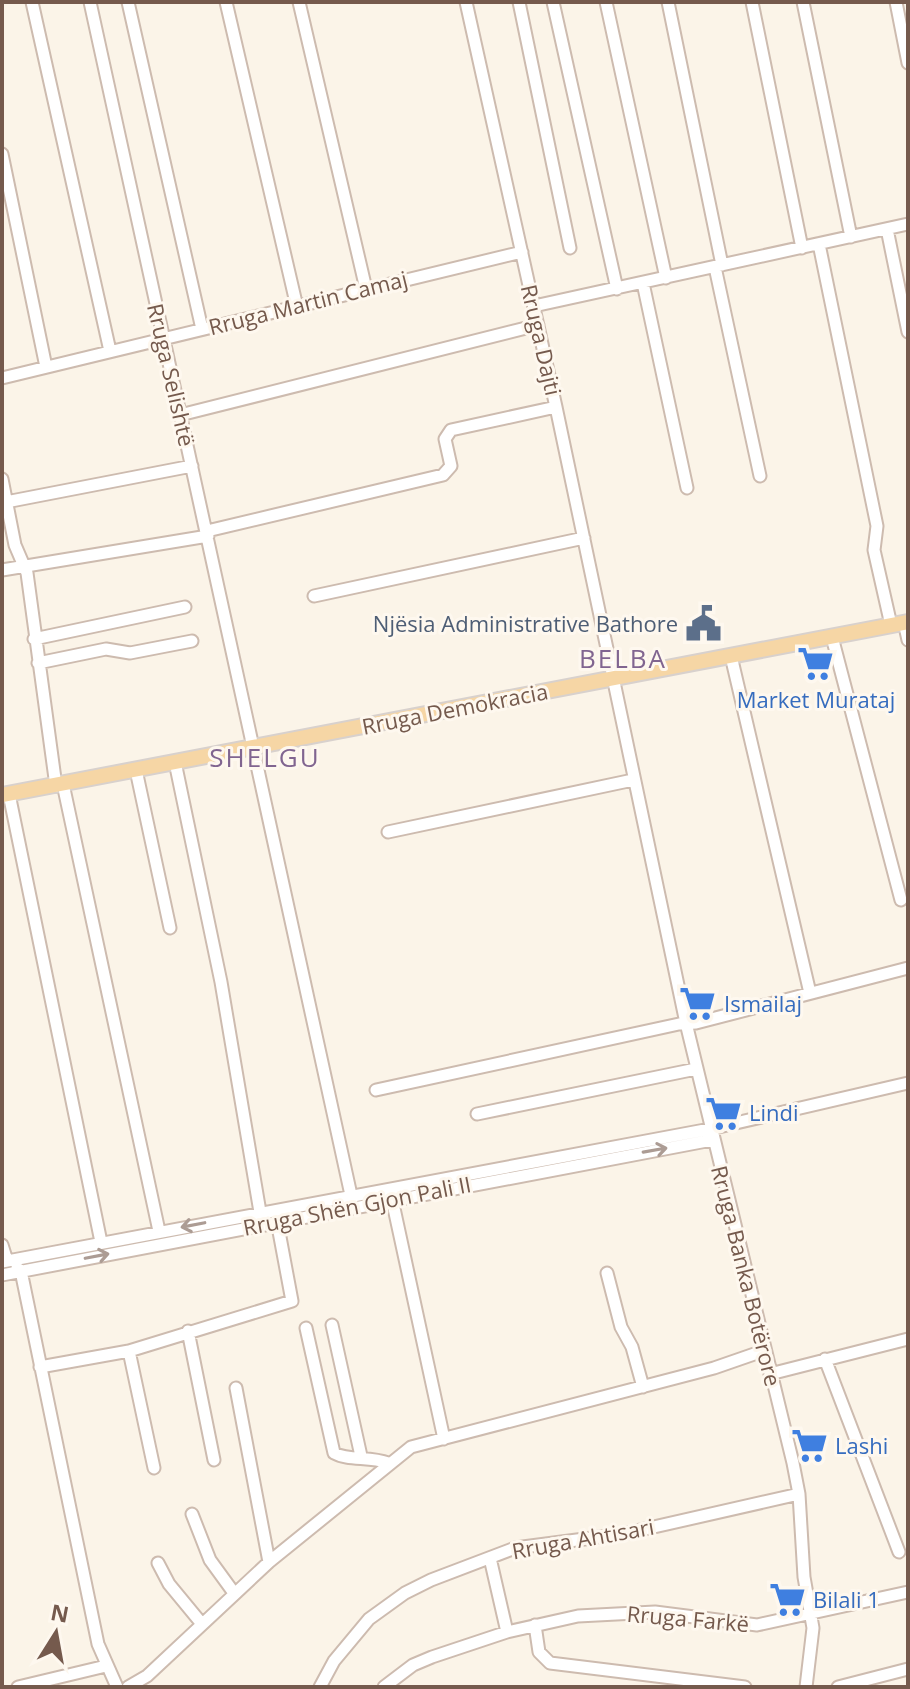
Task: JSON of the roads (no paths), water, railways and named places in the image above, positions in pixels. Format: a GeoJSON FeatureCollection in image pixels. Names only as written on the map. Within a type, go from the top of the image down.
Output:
{"type":"FeatureCollection","features":[{"type":"Feature","properties":{"kind":"main road","name":"Rruga Demokracia"},"geometry":{"type":"LineString","coordinates":[[6,795],[901,623]]}},
{"type":"Feature","properties":{"kind":"street"},"geometry":{"type":"LineString","coordinates":[[32,2],[110,351]]}},
{"type":"Feature","properties":{"kind":"street","name":"Rruga Selishtë"},"geometry":{"type":"LineString","coordinates":[[90,2],[351,1195]]}},
{"type":"Feature","properties":{"kind":"street"},"geometry":{"type":"LineString","coordinates":[[128,2],[202,329]]}},
{"type":"Feature","properties":{"kind":"street"},"geometry":{"type":"LineString","coordinates":[[226,2],[297,307]]}},
{"type":"Feature","properties":{"kind":"street"},"geometry":{"type":"LineString","coordinates":[[299,2],[366,289]]}},
{"type":"Feature","properties":{"kind":"street","name":"Rruga Dajti"},"geometry":{"type":"LineString","coordinates":[[466,2],[556,407],[611,680]]}},
{"type":"Feature","properties":{"kind":"street"},"geometry":{"type":"LineString","coordinates":[[519,2],[570,248]]}},
{"type":"Feature","properties":{"kind":"street"},"geometry":{"type":"LineString","coordinates":[[553,2],[617,289]]}},
{"type":"Feature","properties":{"kind":"street"},"geometry":{"type":"LineString","coordinates":[[606,2],[666,278]]}},
{"type":"Feature","properties":{"kind":"street"},"geometry":{"type":"LineString","coordinates":[[668,2],[760,476]]}},
{"type":"Feature","properties":{"kind":"street"},"geometry":{"type":"LineString","coordinates":[[752,2],[802,248]]}},
{"type":"Feature","properties":{"kind":"street"},"geometry":{"type":"LineString","coordinates":[[803,2],[851,237]]}},
{"type":"Feature","properties":{"kind":"street"},"geometry":{"type":"LineString","coordinates":[[896,2],[908,63]]}},
{"type":"Feature","properties":{"kind":"street"},"geometry":{"type":"LineString","coordinates":[[2,154],[46,367]]}},
{"type":"Feature","properties":{"kind":"street"},"geometry":{"type":"LineString","coordinates":[[534,306],[908,224]]}},
{"type":"Feature","properties":{"kind":"street"},"geometry":{"type":"LineString","coordinates":[[887,229],[908,332]]}},
{"type":"Feature","properties":{"kind":"street"},"geometry":{"type":"LineString","coordinates":[[819,244],[877,526],[874,550],[908,640]]}},
{"type":"Feature","properties":{"kind":"street","name":"Rruga Martin Camaj"},"geometry":{"type":"LineString","coordinates":[[2,378],[522,252]]}},
{"type":"Feature","properties":{"kind":"street"},"geometry":{"type":"LineString","coordinates":[[643,283],[687,488]]}},
{"type":"Feature","properties":{"kind":"street"},"geometry":{"type":"LineString","coordinates":[[180,415],[538,325]]}},
{"type":"Feature","properties":{"kind":"street"},"geometry":{"type":"LineString","coordinates":[[2,570],[208,533],[443,475],[451,466],[445,439],[451,430],[556,407]]}},
{"type":"Feature","properties":{"kind":"street"},"geometry":{"type":"LineString","coordinates":[[6,502],[192,466]]}},
{"type":"Feature","properties":{"kind":"street"},"geometry":{"type":"LineString","coordinates":[[2,479],[17,553],[25,566],[34,639],[60,785],[159,1231]]}},
{"type":"Feature","properties":{"kind":"street"},"geometry":{"type":"LineString","coordinates":[[314,596],[584,538]]}},
{"type":"Feature","properties":{"kind":"street"},"geometry":{"type":"LineString","coordinates":[[34,639],[185,607]]}},
{"type":"Feature","properties":{"kind":"street"},"geometry":{"type":"LineString","coordinates":[[832,637],[901,900]]}},
{"type":"Feature","properties":{"kind":"street"},"geometry":{"type":"LineString","coordinates":[[38,663],[106,649],[130,653],[192,641]]}},
{"type":"Feature","properties":{"kind":"street"},"geometry":{"type":"LineString","coordinates":[[731,656],[810,993]]}},
{"type":"Feature","properties":{"kind":"street","name":"Rruga Banka Botërore"},"geometry":{"type":"LineString","coordinates":[[611,680],[711,1134],[799,1494],[804,1577],[811,1614],[812,1643],[806,1687]]}},
{"type":"Feature","properties":{"kind":"street"},"geometry":{"type":"LineString","coordinates":[[175,762],[221,982],[260,1212]]}},
{"type":"Feature","properties":{"kind":"street"},"geometry":{"type":"LineString","coordinates":[[136,770],[170,928]]}},
{"type":"Feature","properties":{"kind":"street"},"geometry":{"type":"LineString","coordinates":[[388,832],[633,780]]}},
{"type":"Feature","properties":{"kind":"street"},"geometry":{"type":"LineString","coordinates":[[6,795],[101,1242]]}},
{"type":"Feature","properties":{"kind":"street"},"geometry":{"type":"LineString","coordinates":[[376,1090],[686,1023],[908,968]]}},
{"type":"Feature","properties":{"kind":"street"},"geometry":{"type":"LineString","coordinates":[[477,1114],[696,1069]]}},
{"type":"Feature","properties":{"kind":"street"},"geometry":{"type":"LineString","coordinates":[[711,1134],[908,1083]]}},
{"type":"Feature","properties":{"kind":"street","name":"Rruga Shën Gjon Pali II"},"geometry":{"type":"LineString","coordinates":[[4,1261],[351,1195],[711,1134]]}},
{"type":"Feature","properties":{"kind":"street","name":"Rruga Shën Gjon Pali II"},"geometry":{"type":"LineString","coordinates":[[2,1275],[711,1134]]}},
{"type":"Feature","properties":{"kind":"street"},"geometry":{"type":"LineString","coordinates":[[392,1199],[444,1439]]}},
{"type":"Feature","properties":{"kind":"street"},"geometry":{"type":"LineString","coordinates":[[40,1367],[129,1351],[292,1301],[277,1221]]}},
{"type":"Feature","properties":{"kind":"street"},"geometry":{"type":"LineString","coordinates":[[2,1245],[4,1261],[21,1271],[84,1585],[106,1666],[117,1687]]}},
{"type":"Feature","properties":{"kind":"street"},"geometry":{"type":"LineString","coordinates":[[607,1273],[621,1327],[632,1347],[643,1387]]}},
{"type":"Feature","properties":{"kind":"street"},"geometry":{"type":"LineString","coordinates":[[332,1325],[361,1456]]}},
{"type":"Feature","properties":{"kind":"street"},"geometry":{"type":"LineString","coordinates":[[306,1328],[330,1445],[340,1456],[361,1456],[388,1463]]}},
{"type":"Feature","properties":{"kind":"street"},"geometry":{"type":"LineString","coordinates":[[188,1331],[214,1460]]}},
{"type":"Feature","properties":{"kind":"street"},"geometry":{"type":"LineString","coordinates":[[770,1374],[908,1339]]}},
{"type":"Feature","properties":{"kind":"street"},"geometry":{"type":"LineString","coordinates":[[129,1351],[154,1468]]}},
{"type":"Feature","properties":{"kind":"street"},"geometry":{"type":"LineString","coordinates":[[128,1687],[147,1676],[269,1562],[411,1447],[643,1387],[763,1351]]}},
{"type":"Feature","properties":{"kind":"street"},"geometry":{"type":"LineString","coordinates":[[825,1359],[899,1552]]}},
{"type":"Feature","properties":{"kind":"street"},"geometry":{"type":"LineString","coordinates":[[236,1388],[269,1562]]}},
{"type":"Feature","properties":{"kind":"street","name":"Rruga Ahtisari"},"geometry":{"type":"LineString","coordinates":[[320,1687],[347,1643],[387,1604],[431,1580],[515,1548],[623,1534],[799,1494]]}},
{"type":"Feature","properties":{"kind":"street"},"geometry":{"type":"LineString","coordinates":[[192,1514],[210,1560],[234,1593]]}},
{"type":"Feature","properties":{"kind":"street"},"geometry":{"type":"LineString","coordinates":[[490,1558],[507,1632]]}},
{"type":"Feature","properties":{"kind":"street"},"geometry":{"type":"LineString","coordinates":[[158,1563],[184,1605],[202,1624]]}},
{"type":"Feature","properties":{"kind":"street","name":"Rruga Farkë"},"geometry":{"type":"LineString","coordinates":[[384,1687],[423,1661],[507,1632],[568,1617],[627,1612],[687,1614],[757,1625],[908,1592]]}},
{"type":"Feature","properties":{"kind":"street"},"geometry":{"type":"LineString","coordinates":[[535,1625],[539,1652],[550,1663],[745,1687]]}},
{"type":"Feature","properties":{"kind":"street"},"geometry":{"type":"LineString","coordinates":[[18,1687],[106,1666]]}},
{"type":"Feature","properties":{"kind":"street"},"geometry":{"type":"LineString","coordinates":[[838,1687],[908,1669]]}},
{"type":"Feature","properties":{"kind":"place","name":"Njësia Administrative Bathore"},"geometry":{"type":"Point","coordinates":[704,624]}},
{"type":"Feature","properties":{"kind":"place","name":"Market Murataj"},"geometry":{"type":"Point","coordinates":[816,664]}},
{"type":"Feature","properties":{"kind":"place","name":"Ismailaj"},"geometry":{"type":"Point","coordinates":[698,1004]}},
{"type":"Feature","properties":{"kind":"place","name":"Lindi"},"geometry":{"type":"Point","coordinates":[723,1113]}},
{"type":"Feature","properties":{"kind":"place","name":"Lashi"},"geometry":{"type":"Point","coordinates":[809,1446]}},
{"type":"Feature","properties":{"kind":"place","name":"Bilali 1"},"geometry":{"type":"Point","coordinates":[787,1600]}},
{"type":"Feature","properties":{"kind":"district","name":"BELBA"},"geometry":{"type":"Point","coordinates":[623,659]}},
{"type":"Feature","properties":{"kind":"district","name":"SHELGU"},"geometry":{"type":"Point","coordinates":[265,758]}}]}
